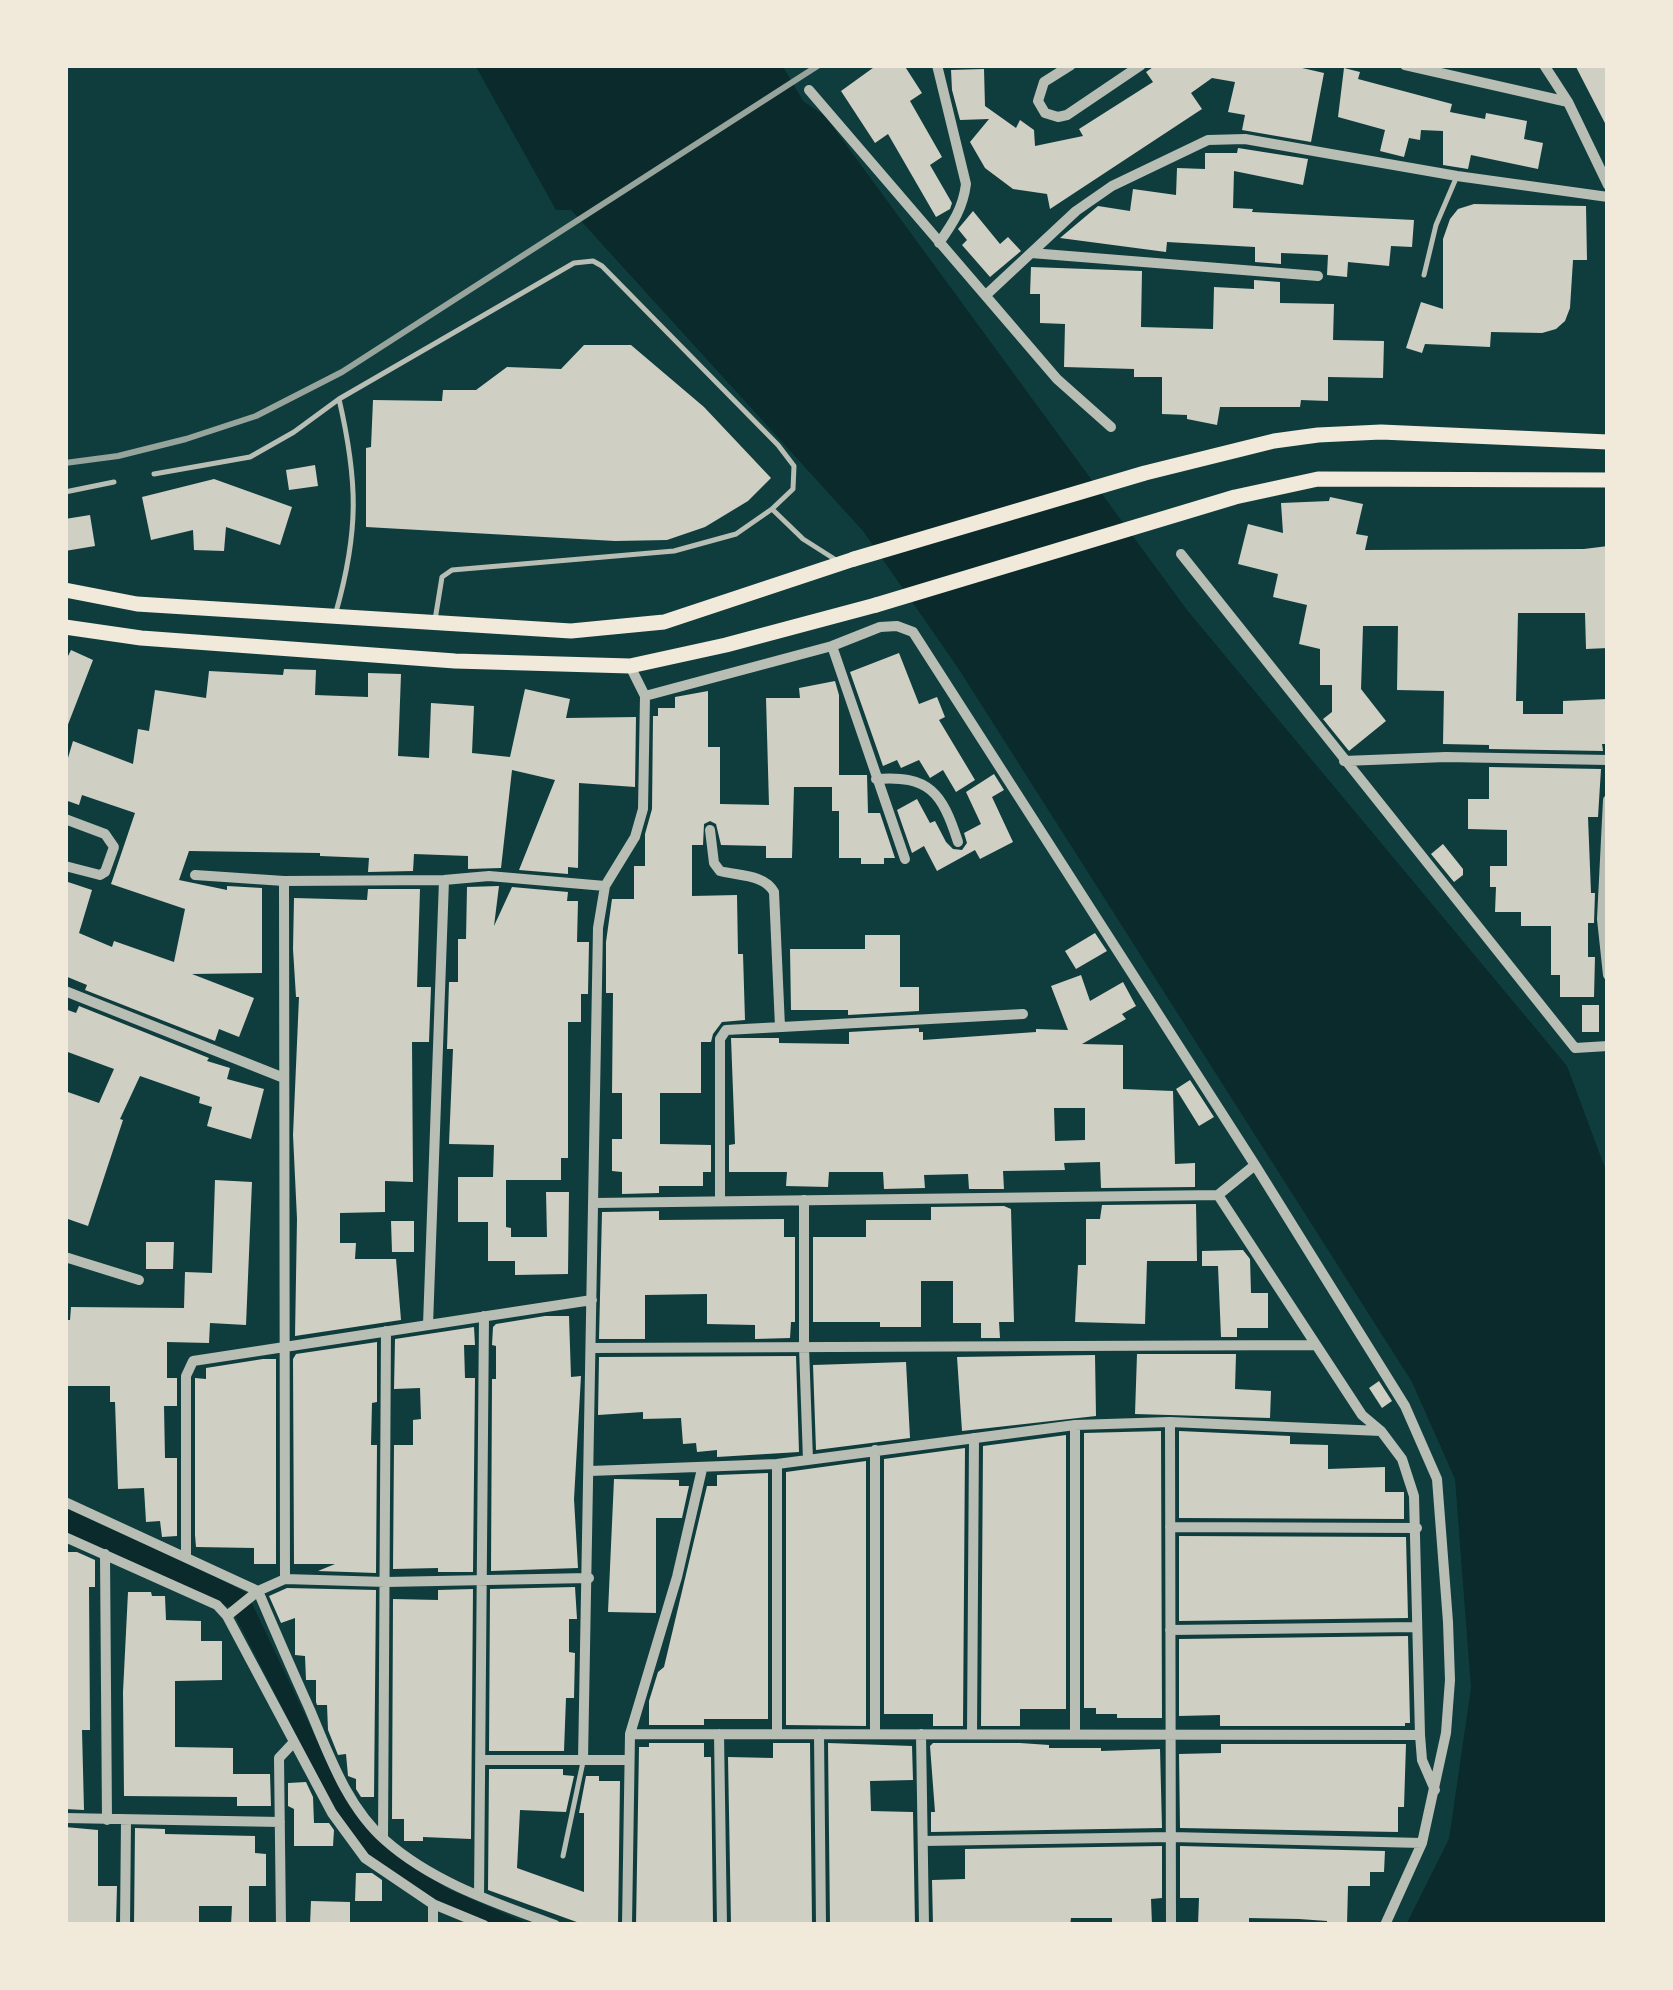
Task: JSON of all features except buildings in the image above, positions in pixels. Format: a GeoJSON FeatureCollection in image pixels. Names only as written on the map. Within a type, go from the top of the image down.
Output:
{"type":"FeatureCollection","features":[{"type":"Feature","properties":{"kind":"main road"},"geometry":{"type":"LineString","coordinates":[[65,590],[137,604],[571,631],[664,622],[848,562],[1238,448],[1318,435],[1451,433],[1608,442]]}},
{"type":"Feature","properties":{"kind":"main road"},"geometry":{"type":"LineString","coordinates":[[66,630],[454,661],[630,666],[726,646],[876,606],[1235,497],[1318,479],[1608,480]]}},
{"type":"Feature","properties":{"kind":"street"},"geometry":{"type":"LineString","coordinates":[[937,65],[966,184],[957,216],[940,243]]}},
{"type":"Feature","properties":{"kind":"street"},"geometry":{"type":"LineString","coordinates":[[1071,65],[1042,86],[1038,101],[1044,113],[1067,115],[1141,65]]}},
{"type":"Feature","properties":{"kind":"street"},"geometry":{"type":"LineString","coordinates":[[1406,65],[1568,102]]}},
{"type":"Feature","properties":{"kind":"street"},"geometry":{"type":"LineString","coordinates":[[1544,65],[1568,102],[1608,185]]}},
{"type":"Feature","properties":{"kind":"street"},"geometry":{"type":"LineString","coordinates":[[809,90],[1056,380],[1112,426]]}},
{"type":"Feature","properties":{"kind":"street"},"geometry":{"type":"LineString","coordinates":[[986,295],[1076,211],[1112,186],[1214,138],[1245,139],[1457,176],[1608,197]]}},
{"type":"Feature","properties":{"kind":"street"},"geometry":{"type":"LineString","coordinates":[[1031,254],[1318,276]]}},
{"type":"Feature","properties":{"kind":"street"},"geometry":{"type":"LineString","coordinates":[[1181,554],[1575,1048],[1608,1046]]}},
{"type":"Feature","properties":{"kind":"street"},"geometry":{"type":"LineString","coordinates":[[645,696],[832,646],[880,627],[897,626],[913,632],[1255,1164],[1404,1406],[1437,1479],[1450,1680],[1446,1733],[1422,1842],[1385,1925]]}},
{"type":"Feature","properties":{"kind":"street"},"geometry":{"type":"LineString","coordinates":[[832,646],[905,859]]}},
{"type":"Feature","properties":{"kind":"street"},"geometry":{"type":"LineString","coordinates":[[584,1760],[598,928],[605,886],[635,837],[643,808],[645,696],[630,666]]}},
{"type":"Feature","properties":{"kind":"street"},"geometry":{"type":"LineString","coordinates":[[1344,761],[1446,757],[1608,760]]}},
{"type":"Feature","properties":{"kind":"street"},"geometry":{"type":"LineString","coordinates":[[876,779],[906,777],[924,784],[950,819],[958,842]]}},
{"type":"Feature","properties":{"kind":"street"},"geometry":{"type":"LineString","coordinates":[[1608,800],[1602,919],[1608,975]]}},
{"type":"Feature","properties":{"kind":"street"},"geometry":{"type":"LineString","coordinates":[[65,820],[105,834],[114,847],[100,875],[65,866]]}},
{"type":"Feature","properties":{"kind":"street"},"geometry":{"type":"LineString","coordinates":[[710,830],[714,863],[720,871],[767,882],[774,892],[780,1027]]}},
{"type":"Feature","properties":{"kind":"street"},"geometry":{"type":"LineString","coordinates":[[195,874],[284,881],[444,880],[475,876],[605,886]]}},
{"type":"Feature","properties":{"kind":"street"},"geometry":{"type":"LineString","coordinates":[[428,1325],[444,880]]}},
{"type":"Feature","properties":{"kind":"street"},"geometry":{"type":"LineString","coordinates":[[284,881],[285,1579]]}},
{"type":"Feature","properties":{"kind":"street"},"geometry":{"type":"LineString","coordinates":[[65,992],[284,1078]]}},
{"type":"Feature","properties":{"kind":"street"},"geometry":{"type":"LineString","coordinates":[[720,1200],[720,1039],[726,1030],[1023,1014]]}},
{"type":"Feature","properties":{"kind":"street"},"geometry":{"type":"LineString","coordinates":[[594,1203],[1218,1195],[1255,1164]]}},
{"type":"Feature","properties":{"kind":"street"},"geometry":{"type":"LineString","coordinates":[[1218,1195],[1362,1416],[1381,1431],[1410,1475],[1416,1528],[1420,1735],[1422,1760],[1435,1791]]}},
{"type":"Feature","properties":{"kind":"street"},"geometry":{"type":"LineString","coordinates":[[804,1200],[808,1460]]}},
{"type":"Feature","properties":{"kind":"street"},"geometry":{"type":"LineString","coordinates":[[65,1257],[139,1280]]}},
{"type":"Feature","properties":{"kind":"street"},"geometry":{"type":"LineString","coordinates":[[186,1557],[188,1368],[201,1358],[592,1300]]}},
{"type":"Feature","properties":{"kind":"street"},"geometry":{"type":"LineString","coordinates":[[479,1896],[484,1316]]}},
{"type":"Feature","properties":{"kind":"street"},"geometry":{"type":"LineString","coordinates":[[383,1839],[386,1331]]}},
{"type":"Feature","properties":{"kind":"street"},"geometry":{"type":"LineString","coordinates":[[592,1348],[1315,1345]]}},
{"type":"Feature","properties":{"kind":"street"},"geometry":{"type":"LineString","coordinates":[[590,1472],[777,1464],[1075,1425],[1170,1422],[1381,1431]]}},
{"type":"Feature","properties":{"kind":"street"},"geometry":{"type":"LineString","coordinates":[[1170,1422],[1171,1925]]}},
{"type":"Feature","properties":{"kind":"street"},"geometry":{"type":"LineString","coordinates":[[1075,1425],[1075,1734]]}},
{"type":"Feature","properties":{"kind":"street"},"geometry":{"type":"LineString","coordinates":[[972,1734],[974,1438]]}},
{"type":"Feature","properties":{"kind":"street"},"geometry":{"type":"LineString","coordinates":[[874,1450],[874,1734]]}},
{"type":"Feature","properties":{"kind":"street"},"geometry":{"type":"LineString","coordinates":[[777,1464],[778,1734]]}},
{"type":"Feature","properties":{"kind":"street"},"geometry":{"type":"LineString","coordinates":[[627,1925],[630,1734],[677,1577],[702,1469]]}},
{"type":"Feature","properties":{"kind":"street"},"geometry":{"type":"LineString","coordinates":[[65,1502],[186,1557],[254,1594],[334,1767],[358,1808],[383,1839],[430,1872],[555,1925]]}},
{"type":"Feature","properties":{"kind":"street"},"geometry":{"type":"LineString","coordinates":[[1170,1527],[1416,1528]]}},
{"type":"Feature","properties":{"kind":"street"},"geometry":{"type":"LineString","coordinates":[[65,1537],[217,1605],[229,1615],[332,1813],[365,1858],[433,1904],[484,1925]]}},
{"type":"Feature","properties":{"kind":"street"},"geometry":{"type":"LineString","coordinates":[[104,1554],[107,1820]]}},
{"type":"Feature","properties":{"kind":"street"},"geometry":{"type":"LineString","coordinates":[[229,1615],[254,1594],[285,1579],[386,1582],[589,1578]]}},
{"type":"Feature","properties":{"kind":"street"},"geometry":{"type":"LineString","coordinates":[[1170,1630],[1416,1627]]}},
{"type":"Feature","properties":{"kind":"street"},"geometry":{"type":"LineString","coordinates":[[630,1734],[1420,1735]]}},
{"type":"Feature","properties":{"kind":"street"},"geometry":{"type":"LineString","coordinates":[[719,1734],[722,1925]]}},
{"type":"Feature","properties":{"kind":"street"},"geometry":{"type":"LineString","coordinates":[[819,1734],[821,1925]]}},
{"type":"Feature","properties":{"kind":"street"},"geometry":{"type":"LineString","coordinates":[[921,1734],[924,1925]]}},
{"type":"Feature","properties":{"kind":"street"},"geometry":{"type":"LineString","coordinates":[[281,1925],[279,1758],[294,1742]]}},
{"type":"Feature","properties":{"kind":"street"},"geometry":{"type":"LineString","coordinates":[[481,1760],[628,1760]]}},
{"type":"Feature","properties":{"kind":"street"},"geometry":{"type":"LineString","coordinates":[[65,1818],[280,1822]]}},
{"type":"Feature","properties":{"kind":"street"},"geometry":{"type":"LineString","coordinates":[[125,1925],[126,1822]]}},
{"type":"Feature","properties":{"kind":"street"},"geometry":{"type":"LineString","coordinates":[[923,1841],[1171,1837],[1422,1842]]}},
{"type":"Feature","properties":{"kind":"street"},"geometry":{"type":"LineString","coordinates":[[433,1904],[433,1925]]}},
{"type":"Feature","properties":{"kind":"lane"},"geometry":{"type":"LineString","coordinates":[[1424,275],[1436,226],[1457,176]]}},
{"type":"Feature","properties":{"kind":"lane"},"geometry":{"type":"LineString","coordinates":[[154,474],[250,456],[574,262],[602,266],[778,445],[794,466],[792,489],[772,510],[736,534],[674,551],[452,570],[442,577],[434,622]]}},
{"type":"Feature","properties":{"kind":"lane"},"geometry":{"type":"LineString","coordinates":[[335,614],[353,538],[355,491],[340,399]]}},
{"type":"Feature","properties":{"kind":"lane"},"geometry":{"type":"LineString","coordinates":[[65,492],[114,482]]}},
{"type":"Feature","properties":{"kind":"lane"},"geometry":{"type":"LineString","coordinates":[[772,510],[802,540],[848,562]]}},
{"type":"Feature","properties":{"kind":"lane"},"geometry":{"type":"LineString","coordinates":[[563,1856],[584,1760]]}},
{"type":"Feature","properties":{"kind":"water"},"geometry":{"type":"Polygon","coordinates":[[[475,65],[782,65],[803,101],[825,116],[1187,610],[1567,1066],[1608,1176],[1608,1925],[1406,1925],[1449,1839],[1471,1688],[1455,1479],[1412,1382],[958,668],[863,531],[571,210],[556,210],[475,65]]]}},
{"type":"Feature","properties":{"kind":"water"},"geometry":{"type":"Polygon","coordinates":[[[65,1508],[171,1554],[247,1593],[332,1772],[376,1838],[396,1856],[448,1889],[531,1925],[495,1925],[426,1895],[374,1860],[353,1838],[333,1806],[231,1608],[65,1532],[65,1508]]]}},
{"type":"Feature","properties":{"kind":"railway"},"geometry":{"type":"LineString","coordinates":[[65,463],[118,456],[186,439],[256,416],[342,372],[819,65]]}}]}
